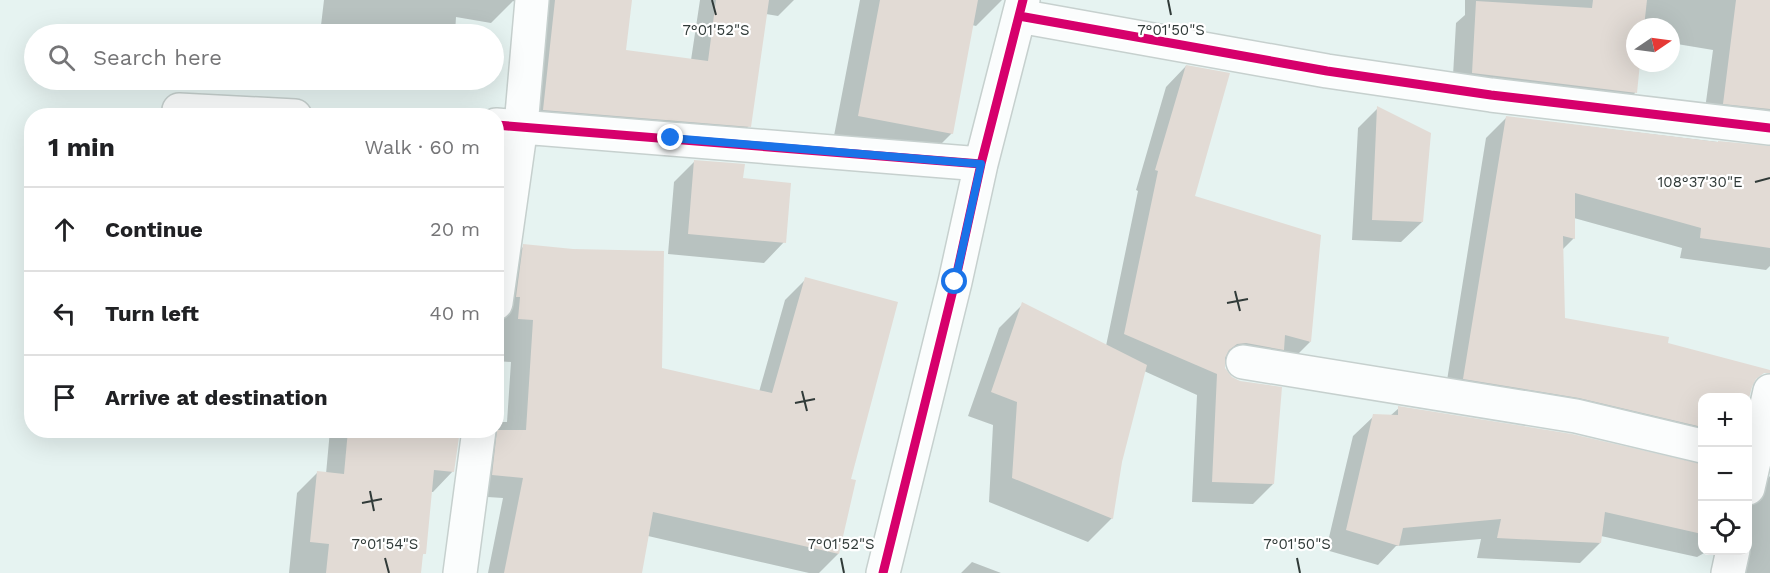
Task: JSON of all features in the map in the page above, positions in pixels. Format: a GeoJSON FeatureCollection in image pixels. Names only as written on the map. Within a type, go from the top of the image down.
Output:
{"type":"FeatureCollection","features":[{"type":"Feature","properties":{"kind":"street"},"geometry":{"type":"LineString","coordinates":[[504,193],[509,125],[532,0]]}},
{"type":"Feature","properties":{"kind":"street"},"geometry":{"type":"LineString","coordinates":[[883,573],[955,282],[981,164],[1021,8],[1327,72],[1491,95],[1770,128]]}},
{"type":"Feature","properties":{"kind":"street"},"geometry":{"type":"LineString","coordinates":[[509,125],[981,164]]}},
{"type":"Feature","properties":{"kind":"street"},"geometry":{"type":"LineString","coordinates":[[1243,362],[1576,416],[1698,446]]}},
{"type":"Feature","properties":{"kind":"street"},"geometry":{"type":"LineString","coordinates":[[1752,460],[1770,390]]}},
{"type":"Feature","properties":{"kind":"street"},"geometry":{"type":"LineString","coordinates":[[460,573],[478,438]]}},
{"type":"Feature","properties":{"kind":"street"},"geometry":{"type":"LineString","coordinates":[[1728,573],[1732,555]]}},
{"type":"Feature","properties":{"kind":"building"},"geometry":{"type":"Polygon","coordinates":[[[555,0],[632,0],[626,50],[708,61],[716,0],[769,0],[751,127],[543,110],[555,0]]]}},
{"type":"Feature","properties":{"kind":"building"},"geometry":{"type":"Polygon","coordinates":[[[880,0],[978,0],[953,134],[858,116],[880,0]]]}},
{"type":"Feature","properties":{"kind":"building"},"geometry":{"type":"Polygon","coordinates":[[[1593,0],[1647,0],[1645,18],[1626,18],[1626,72],[1639,72],[1637,93],[1472,73],[1476,1],[1592,8],[1593,0]]]}},
{"type":"Feature","properties":{"kind":"building"},"geometry":{"type":"Polygon","coordinates":[[[1736,0],[1770,0],[1770,109],[1723,104],[1736,0]]]}},
{"type":"Feature","properties":{"kind":"building"},"geometry":{"type":"Polygon","coordinates":[[[1186,65],[1230,73],[1195,196],[1321,235],[1311,342],[1285,335],[1284,350],[1246,343],[1237,344],[1229,350],[1225,358],[1225,368],[1232,377],[1240,381],[1282,387],[1274,484],[1212,482],[1217,374],[1124,334],[1158,171],[1155,170],[1186,65]]]}},
{"type":"Feature","properties":{"kind":"building"},"geometry":{"type":"Polygon","coordinates":[[[1377,106],[1431,133],[1423,222],[1372,220],[1377,106]]]}},
{"type":"Feature","properties":{"kind":"building"},"geometry":{"type":"Polygon","coordinates":[[[1506,116],[1718,142],[1770,146],[1770,248],[1700,238],[1701,228],[1575,193],[1575,239],[1563,236],[1565,318],[1669,337],[1668,343],[1770,370],[1770,373],[1764,373],[1756,379],[1750,393],[1698,393],[1698,426],[1579,398],[1463,379],[1506,116]]]}},
{"type":"Feature","properties":{"kind":"building"},"geometry":{"type":"Polygon","coordinates":[[[694,160],[745,164],[743,178],[791,183],[786,243],[688,234],[694,160]]]}},
{"type":"Feature","properties":{"kind":"building"},"geometry":{"type":"Polygon","coordinates":[[[523,244],[573,249],[664,251],[662,368],[772,393],[805,277],[898,302],[851,479],[856,480],[839,554],[653,512],[642,573],[504,573],[523,478],[492,475],[496,438],[504,438],[504,430],[526,430],[533,320],[518,319],[520,297],[516,297],[523,244]]]}},
{"type":"Feature","properties":{"kind":"building"},"geometry":{"type":"Polygon","coordinates":[[[1022,302],[1147,365],[1122,462],[1113,519],[1012,478],[1017,402],[991,392],[1022,302]]]}},
{"type":"Feature","properties":{"kind":"building"},"geometry":{"type":"Polygon","coordinates":[[[1398,406],[1572,434],[1698,463],[1698,533],[1605,512],[1601,543],[1497,538],[1501,519],[1403,528],[1399,546],[1346,530],[1373,414],[1398,415],[1398,406]]]}},
{"type":"Feature","properties":{"kind":"building"},"geometry":{"type":"Polygon","coordinates":[[[347,438],[459,438],[454,472],[434,470],[426,554],[423,554],[421,573],[326,573],[329,544],[310,542],[317,471],[344,474],[347,438]]]}},
{"type":"Feature","properties":{"kind":"cycle path"},"geometry":{"type":"LineString","coordinates":[[883,573],[955,282],[981,164],[1023,0]]}},
{"type":"Feature","properties":{"kind":"cycle path"},"geometry":{"type":"LineString","coordinates":[[1019,16],[1327,71],[1491,95],[1770,128]]}},
{"type":"Feature","properties":{"kind":"cycle path"},"geometry":{"type":"LineString","coordinates":[[504,126],[981,164]]}},
{"type":"Feature","properties":{"kind":"route"},"geometry":{"type":"LineString","coordinates":[[671,138],[981,164],[955,282]]}}]}
